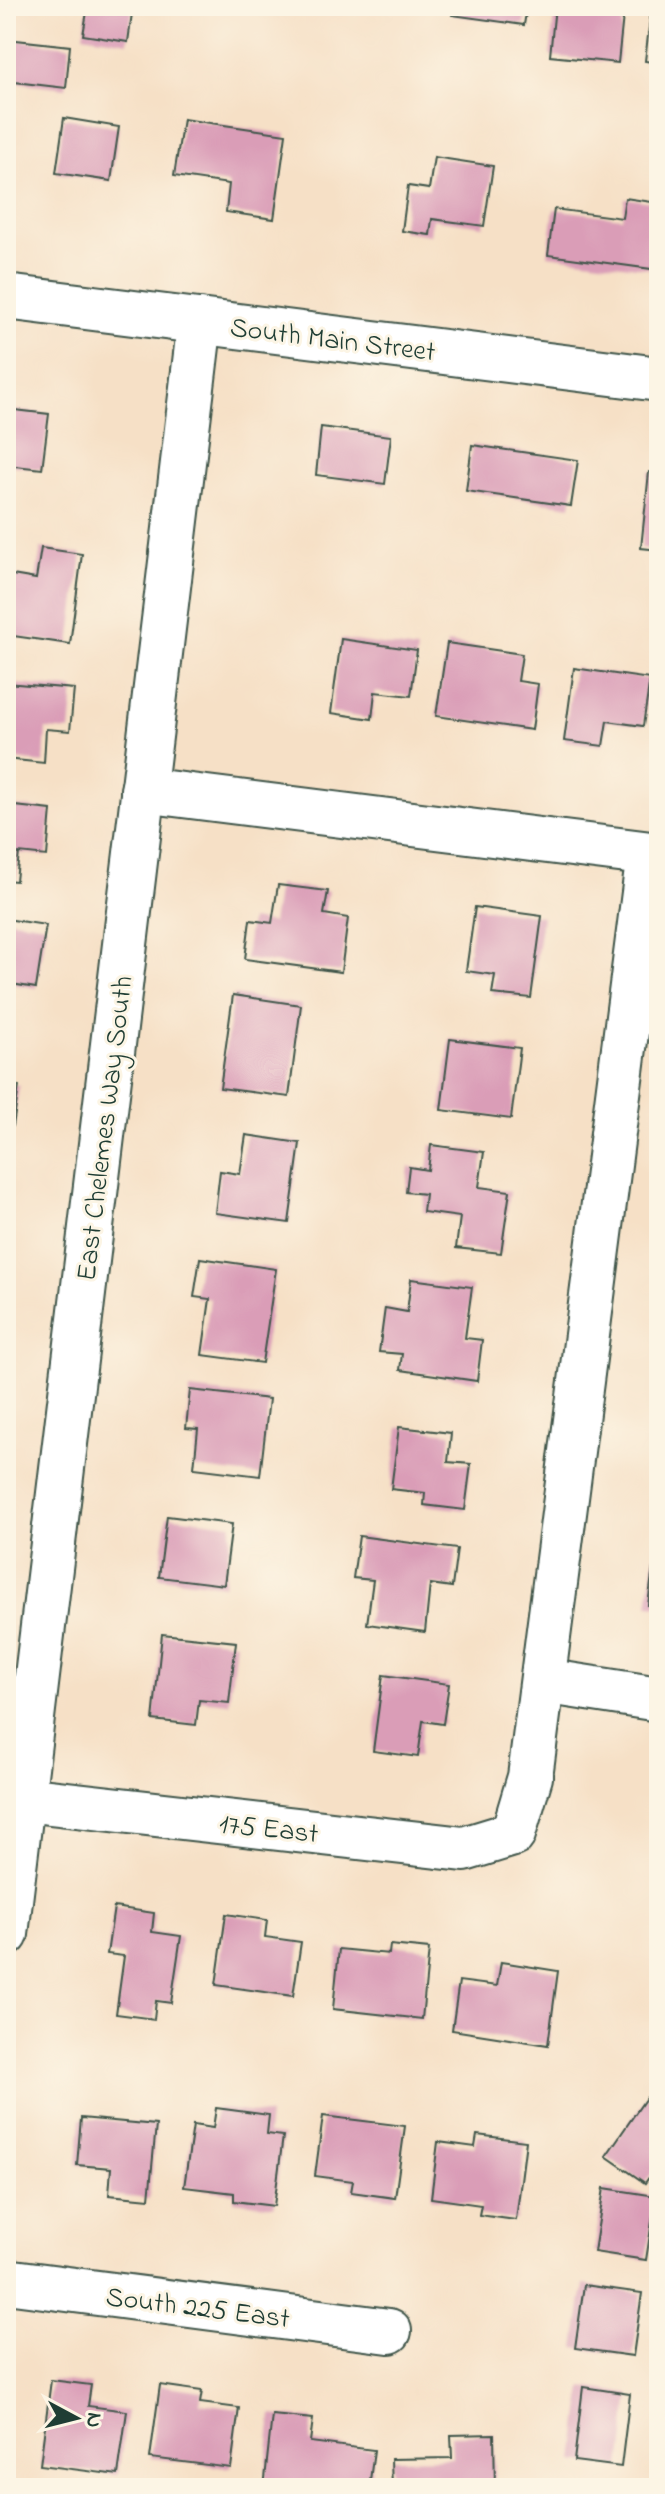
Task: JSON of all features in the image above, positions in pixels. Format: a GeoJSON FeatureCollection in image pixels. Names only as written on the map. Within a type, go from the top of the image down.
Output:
{"type":"FeatureCollection","features":[{"type":"Feature","properties":{"kind":"street","name":"South Main Street"},"geometry":{"type":"LineString","coordinates":[[6,297],[659,379]]}},
{"type":"Feature","properties":{"kind":"street","name":"East Chelemes Way South"},"geometry":{"type":"LineString","coordinates":[[6,1934],[200,321]]}},
{"type":"Feature","properties":{"kind":"street"},"geometry":{"type":"LineString","coordinates":[[143,790],[654,855],[543,1681],[659,1699]]}},
{"type":"Feature","properties":{"kind":"street","name":"175 East"},"geometry":{"type":"LineString","coordinates":[[23,1799],[464,1849],[513,1834],[530,1777],[543,1681]]}},
{"type":"Feature","properties":{"kind":"street","name":"South 225 East"},"geometry":{"type":"LineString","coordinates":[[6,2281],[389,2331]]}},
{"type":"Feature","properties":{"kind":"building"},"geometry":{"type":"Polygon","coordinates":[[[88,6],[133,6],[128,42],[83,35],[88,6]]]}},
{"type":"Feature","properties":{"kind":"building"},"geometry":{"type":"Polygon","coordinates":[[[453,6],[527,6],[524,25],[452,15],[453,6]]]}},
{"type":"Feature","properties":{"kind":"building"},"geometry":{"type":"Polygon","coordinates":[[[555,6],[624,6],[618,63],[550,56],[555,6]]]}},
{"type":"Feature","properties":{"kind":"building"},"geometry":{"type":"Polygon","coordinates":[[[651,10],[659,11],[659,63],[645,61],[651,10]]]}},
{"type":"Feature","properties":{"kind":"building"},"geometry":{"type":"Polygon","coordinates":[[[7,39],[70,46],[66,88],[6,81],[7,39]]]}},
{"type":"Feature","properties":{"kind":"building"},"geometry":{"type":"Polygon","coordinates":[[[64,118],[119,127],[111,181],[56,173],[64,118]]]}},
{"type":"Feature","properties":{"kind":"building"},"geometry":{"type":"Polygon","coordinates":[[[183,119],[286,134],[274,219],[226,212],[229,184],[174,176],[183,119]]]}},
{"type":"Feature","properties":{"kind":"building"},"geometry":{"type":"Polygon","coordinates":[[[434,157],[493,166],[484,226],[432,219],[430,235],[402,231],[408,186],[429,189],[434,157]]]}},
{"type":"Feature","properties":{"kind":"building"},"geometry":{"type":"Polygon","coordinates":[[[625,198],[659,203],[659,270],[548,255],[554,209],[622,218],[625,198]]]}},
{"type":"Feature","properties":{"kind":"building"},"geometry":{"type":"Polygon","coordinates":[[[6,409],[49,414],[42,469],[6,465],[6,409]]]}},
{"type":"Feature","properties":{"kind":"building"},"geometry":{"type":"Polygon","coordinates":[[[321,427],[391,436],[385,484],[316,475],[321,427]]]}},
{"type":"Feature","properties":{"kind":"building"},"geometry":{"type":"Polygon","coordinates":[[[472,445],[578,460],[571,506],[466,491],[472,445]]]}},
{"type":"Feature","properties":{"kind":"building"},"geometry":{"type":"Polygon","coordinates":[[[649,472],[659,473],[659,550],[641,548],[649,472]]]}},
{"type":"Feature","properties":{"kind":"building"},"geometry":{"type":"Polygon","coordinates":[[[41,548],[82,554],[70,644],[6,635],[12,575],[36,579],[41,548]]]}},
{"type":"Feature","properties":{"kind":"building"},"geometry":{"type":"Polygon","coordinates":[[[341,639],[417,650],[411,696],[375,692],[372,719],[331,713],[341,639]]]}},
{"type":"Feature","properties":{"kind":"building"},"geometry":{"type":"Polygon","coordinates":[[[447,643],[522,654],[518,681],[538,684],[532,730],[436,716],[447,643]]]}},
{"type":"Feature","properties":{"kind":"building"},"geometry":{"type":"Polygon","coordinates":[[[574,668],[650,679],[643,726],[607,721],[603,746],[564,741],[574,668]]]}},
{"type":"Feature","properties":{"kind":"building"},"geometry":{"type":"Polygon","coordinates":[[[6,683],[74,689],[70,731],[46,729],[44,763],[6,759],[6,683]]]}},
{"type":"Feature","properties":{"kind":"building"},"geometry":{"type":"Polygon","coordinates":[[[6,805],[51,810],[47,856],[19,853],[16,881],[6,880],[6,805]]]}},
{"type":"Feature","properties":{"kind":"building"},"geometry":{"type":"Polygon","coordinates":[[[278,885],[328,891],[324,914],[348,918],[341,972],[245,959],[250,920],[272,923],[278,885]]]}},
{"type":"Feature","properties":{"kind":"building"},"geometry":{"type":"Polygon","coordinates":[[[475,907],[542,916],[531,998],[492,994],[495,975],[466,971],[475,907]]]}},
{"type":"Feature","properties":{"kind":"building"},"geometry":{"type":"Polygon","coordinates":[[[6,919],[46,925],[36,988],[11,984],[8,1010],[6,919]]]}},
{"type":"Feature","properties":{"kind":"building"},"geometry":{"type":"Polygon","coordinates":[[[233,995],[301,1005],[289,1097],[220,1088],[233,995]]]}},
{"type":"Feature","properties":{"kind":"building"},"geometry":{"type":"Polygon","coordinates":[[[450,1039],[520,1048],[511,1119],[441,1110],[450,1039]]]}},
{"type":"Feature","properties":{"kind":"building"},"geometry":{"type":"Polygon","coordinates":[[[6,1084],[19,1086],[13,1126],[6,1125],[6,1084]]]}},
{"type":"Feature","properties":{"kind":"building"},"geometry":{"type":"Polygon","coordinates":[[[246,1135],[300,1143],[289,1223],[215,1213],[220,1171],[240,1174],[246,1135]]]}},
{"type":"Feature","properties":{"kind":"building"},"geometry":{"type":"Polygon","coordinates":[[[431,1145],[484,1152],[479,1187],[510,1191],[501,1253],[456,1248],[460,1217],[423,1212],[425,1194],[406,1192],[409,1167],[428,1170],[431,1145]]]}},
{"type":"Feature","properties":{"kind":"building"},"geometry":{"type":"Polygon","coordinates":[[[200,1258],[276,1269],[262,1363],[202,1355],[210,1299],[194,1297],[200,1258]]]}},
{"type":"Feature","properties":{"kind":"building"},"geometry":{"type":"Polygon","coordinates":[[[411,1279],[472,1287],[465,1338],[482,1340],[477,1381],[400,1370],[402,1354],[379,1352],[385,1308],[407,1312],[411,1279]]]}},
{"type":"Feature","properties":{"kind":"building"},"geometry":{"type":"Polygon","coordinates":[[[190,1390],[269,1399],[260,1476],[194,1468],[198,1429],[186,1428],[190,1390]]]}},
{"type":"Feature","properties":{"kind":"building"},"geometry":{"type":"Polygon","coordinates":[[[399,1427],[451,1433],[448,1462],[471,1464],[465,1510],[424,1505],[425,1493],[391,1489],[399,1427]]]}},
{"type":"Feature","properties":{"kind":"building"},"geometry":{"type":"Polygon","coordinates":[[[167,1516],[232,1524],[224,1585],[159,1577],[167,1516]]]}},
{"type":"Feature","properties":{"kind":"building"},"geometry":{"type":"Polygon","coordinates":[[[359,1536],[457,1549],[452,1587],[430,1584],[425,1632],[367,1624],[373,1580],[353,1578],[359,1536]]]}},
{"type":"Feature","properties":{"kind":"building"},"geometry":{"type":"Polygon","coordinates":[[[659,1538],[659,1606],[648,1605],[659,1538]]]}},
{"type":"Feature","properties":{"kind":"building"},"geometry":{"type":"Polygon","coordinates":[[[162,1634],[236,1642],[229,1703],[199,1700],[196,1725],[153,1720],[162,1634]]]}},
{"type":"Feature","properties":{"kind":"building"},"geometry":{"type":"Polygon","coordinates":[[[383,1675],[449,1684],[443,1724],[423,1721],[418,1757],[373,1751],[383,1675]]]}},
{"type":"Feature","properties":{"kind":"building"},"geometry":{"type":"Polygon","coordinates":[[[114,1907],[154,1913],[152,1932],[181,1936],[171,2003],[156,2001],[154,2019],[116,2014],[124,1956],[107,1954],[114,1907]]]}},
{"type":"Feature","properties":{"kind":"building"},"geometry":{"type":"Polygon","coordinates":[[[226,1914],[267,1920],[265,1937],[301,1942],[293,1996],[216,1985],[226,1914]]]}},
{"type":"Feature","properties":{"kind":"building"},"geometry":{"type":"Polygon","coordinates":[[[390,1945],[429,1949],[422,2019],[333,2009],[339,1949],[389,1954],[390,1945]]]}},
{"type":"Feature","properties":{"kind":"building"},"geometry":{"type":"Polygon","coordinates":[[[501,1962],[558,1971],[548,2045],[452,2030],[459,1981],[497,1986],[501,1962]]]}},
{"type":"Feature","properties":{"kind":"building"},"geometry":{"type":"Polygon","coordinates":[[[659,2079],[659,2163],[645,2183],[606,2156],[659,2079]]]}},
{"type":"Feature","properties":{"kind":"building"},"geometry":{"type":"Polygon","coordinates":[[[216,2108],[269,2115],[267,2134],[283,2136],[274,2206],[234,2201],[234,2193],[184,2187],[193,2125],[213,2128],[216,2108]]]}},
{"type":"Feature","properties":{"kind":"building"},"geometry":{"type":"Polygon","coordinates":[[[323,2116],[405,2126],[395,2198],[351,2192],[353,2181],[315,2176],[323,2116]]]}},
{"type":"Feature","properties":{"kind":"building"},"geometry":{"type":"Polygon","coordinates":[[[81,2118],[156,2125],[149,2199],[109,2195],[111,2168],[77,2165],[81,2118]]]}},
{"type":"Feature","properties":{"kind":"building"},"geometry":{"type":"Polygon","coordinates":[[[477,2135],[526,2141],[516,2220],[479,2215],[481,2205],[431,2198],[438,2142],[475,2147],[477,2135]]]}},
{"type":"Feature","properties":{"kind":"building"},"geometry":{"type":"Polygon","coordinates":[[[604,2188],[656,2196],[646,2260],[594,2252],[604,2188]]]}},
{"type":"Feature","properties":{"kind":"building"},"geometry":{"type":"Polygon","coordinates":[[[584,2285],[642,2293],[633,2356],[575,2348],[584,2285]]]}},
{"type":"Feature","properties":{"kind":"building"},"geometry":{"type":"Polygon","coordinates":[[[51,2380],[91,2385],[88,2406],[127,2411],[118,2475],[40,2465],[51,2380]]]}},
{"type":"Feature","properties":{"kind":"building"},"geometry":{"type":"Polygon","coordinates":[[[160,2385],[202,2391],[200,2403],[239,2408],[231,2468],[150,2458],[160,2385]]]}},
{"type":"Feature","properties":{"kind":"building"},"geometry":{"type":"Polygon","coordinates":[[[583,2387],[630,2394],[621,2467],[574,2461],[583,2387]]]}},
{"type":"Feature","properties":{"kind":"building"},"geometry":{"type":"Polygon","coordinates":[[[272,2415],[313,2419],[310,2442],[374,2450],[369,2488],[264,2488],[272,2415]]]}},
{"type":"Feature","properties":{"kind":"building"},"geometry":{"type":"Polygon","coordinates":[[[494,2434],[495,2488],[392,2488],[391,2459],[452,2458],[451,2435],[494,2434]]]}}]}
